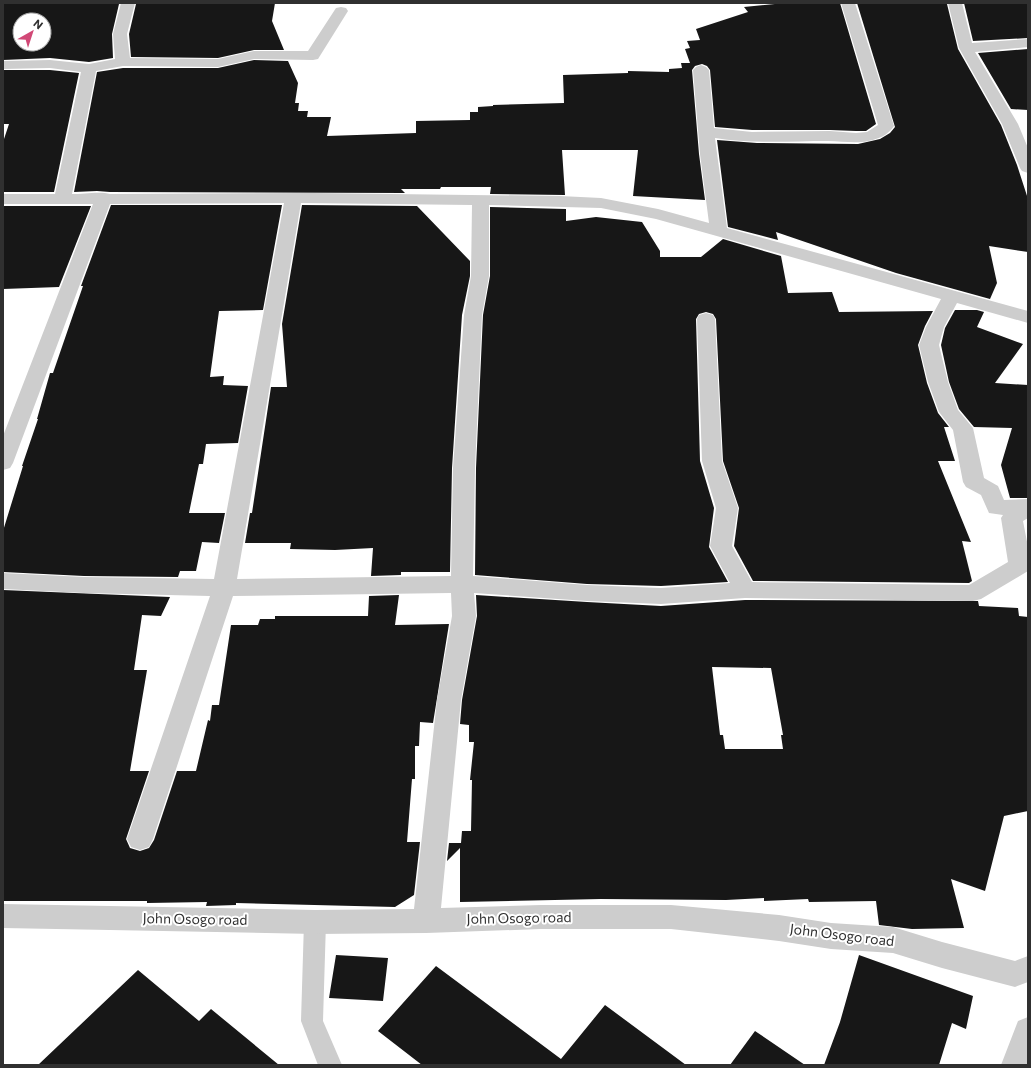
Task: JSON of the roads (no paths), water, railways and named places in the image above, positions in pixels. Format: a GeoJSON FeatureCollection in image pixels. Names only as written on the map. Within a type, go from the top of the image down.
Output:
{"type":"FeatureCollection","features":[{"type":"Feature","properties":{"kind":"street"},"geometry":{"type":"LineString","coordinates":[[122,62],[120,34],[128,3]]}},
{"type":"Feature","properties":{"kind":"street"},"geometry":{"type":"LineString","coordinates":[[706,132],[725,136],[748,137],[841,136],[863,138],[881,132],[886,126],[848,3]]}},
{"type":"Feature","properties":{"kind":"street"},"geometry":{"type":"LineString","coordinates":[[955,3],[966,48],[1010,124],[1028,168]]}},
{"type":"Feature","properties":{"kind":"street"},"geometry":{"type":"LineString","coordinates":[[3,65],[50,64],[89,68],[122,62],[218,63],[254,55],[313,56],[341,11]]}},
{"type":"Feature","properties":{"kind":"street"},"geometry":{"type":"LineString","coordinates":[[966,48],[1028,43]]}},
{"type":"Feature","properties":{"kind":"street"},"geometry":{"type":"LineString","coordinates":[[64,197],[89,68]]}},
{"type":"Feature","properties":{"kind":"street"},"geometry":{"type":"LineString","coordinates":[[701,70],[706,132],[719,230]]}},
{"type":"Feature","properties":{"kind":"street"},"geometry":{"type":"LineString","coordinates":[[3,199],[64,197],[293,198],[601,203],[658,214],[719,230],[1028,317]]}},
{"type":"Feature","properties":{"kind":"street"},"geometry":{"type":"LineString","coordinates":[[3,463],[104,197]]}},
{"type":"Feature","properties":{"kind":"street"},"geometry":{"type":"LineString","coordinates":[[140,839],[224,588],[293,198]]}},
{"type":"Feature","properties":{"kind":"street"},"geometry":{"type":"LineString","coordinates":[[426,921],[449,700],[464,616],[462,584],[464,468],[473,315],[480,276],[480,201]]}},
{"type":"Feature","properties":{"kind":"street"},"geometry":{"type":"LineString","coordinates":[[952,296],[935,327],[929,345],[938,382],[949,412],[963,428],[974,482],[990,490],[997,508],[1028,507]]}},
{"type":"Feature","properties":{"kind":"street"},"geometry":{"type":"LineString","coordinates":[[706,319],[712,461],[727,508],[721,546],[745,590]]}},
{"type":"Feature","properties":{"kind":"street"},"geometry":{"type":"LineString","coordinates":[[3,581],[84,585],[224,588],[462,584],[586,593],[661,596],[745,590],[972,593],[1020,565],[1012,518],[1028,507]]}},
{"type":"Feature","properties":{"kind":"street","name":"John Osogo road"},"geometry":{"type":"LineString","coordinates":[[3,916],[315,922],[671,916],[779,928],[831,936],[893,940],[942,955],[1015,974],[1028,969]]}},
{"type":"Feature","properties":{"kind":"street"},"geometry":{"type":"LineString","coordinates":[[1016,1065],[1028,1031]]}},
{"type":"Feature","properties":{"kind":"lane"},"geometry":{"type":"LineString","coordinates":[[315,922],[312,1021],[330,1065]]}}]}
